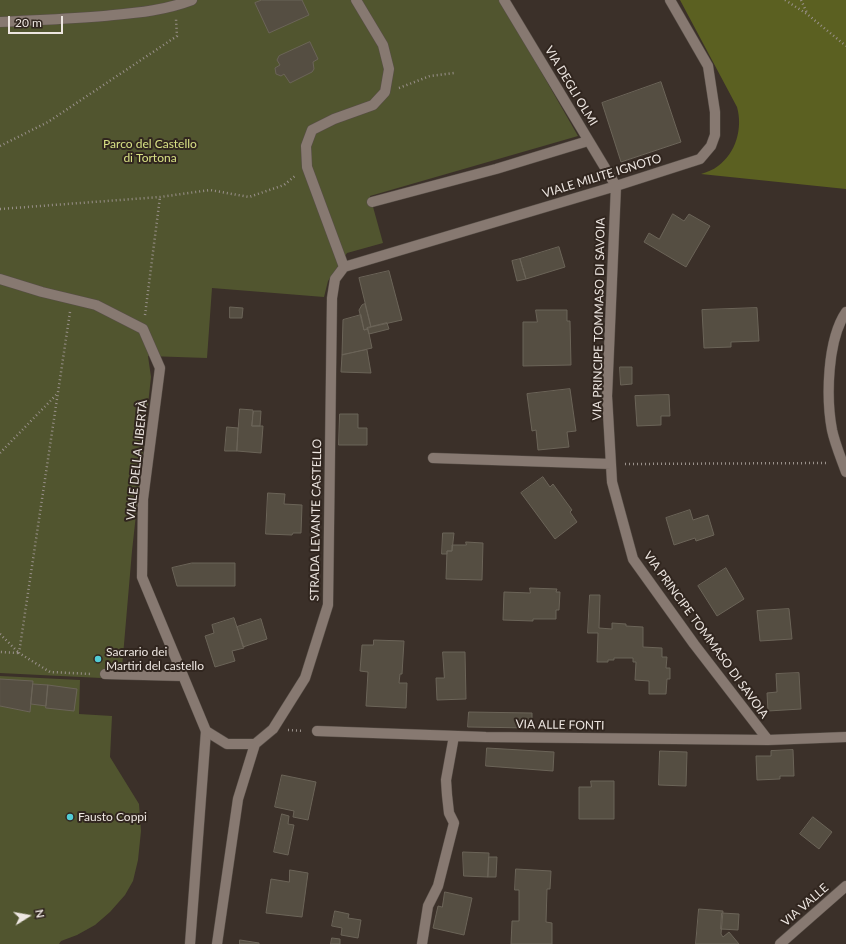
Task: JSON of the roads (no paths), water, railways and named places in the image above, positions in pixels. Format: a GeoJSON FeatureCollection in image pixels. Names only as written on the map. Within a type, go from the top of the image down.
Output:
{"type":"FeatureCollection","features":[{"type":"Feature","properties":{"kind":"street"},"geometry":{"type":"LineString","coordinates":[[0,22],[148,12],[175,7],[192,0]]}},
{"type":"Feature","properties":{"kind":"street"},"geometry":{"type":"LineString","coordinates":[[344,267],[306,167],[306,146],[312,130],[334,119],[373,105],[385,92],[390,69],[383,46],[356,0]]}},
{"type":"Feature","properties":{"kind":"street","name":"VIA DEGLI OLMI"},"geometry":{"type":"LineString","coordinates":[[504,0],[616,186]]}},
{"type":"Feature","properties":{"kind":"street","name":"VIALE MILITE IGNOTO"},"geometry":{"type":"LineString","coordinates":[[344,267],[616,186],[700,159],[711,146],[715,135],[715,112],[708,66],[670,0]]}},
{"type":"Feature","properties":{"kind":"street"},"geometry":{"type":"LineString","coordinates":[[372,202],[496,169],[588,141]]}},
{"type":"Feature","properties":{"kind":"street","name":"VIA PRINCIPE TOMMASO DI SAVOIA"},"geometry":{"type":"LineString","coordinates":[[616,186],[608,396],[611,464],[612,482],[633,559],[694,644],[768,740]]}},
{"type":"Feature","properties":{"kind":"street","name":"STRADA LEVANTE CASTELLO"},"geometry":{"type":"LineString","coordinates":[[255,744],[273,729],[305,678],[328,605],[332,298],[335,280],[344,267]]}},
{"type":"Feature","properties":{"kind":"street","name":"VIALE DELLA LIBERTÀ"},"geometry":{"type":"LineString","coordinates":[[0,279],[42,292],[96,305],[143,329],[160,368],[143,499],[142,577],[206,732]]}},
{"type":"Feature","properties":{"kind":"street"},"geometry":{"type":"LineString","coordinates":[[845,465],[832,432],[828,384],[835,338],[846,312]]}},
{"type":"Feature","properties":{"kind":"street"},"geometry":{"type":"LineString","coordinates":[[432,458],[611,464]]}},
{"type":"Feature","properties":{"kind":"street"},"geometry":{"type":"LineString","coordinates":[[105,674],[183,676]]}},
{"type":"Feature","properties":{"kind":"street","name":"VIA ALLE FONTI"},"geometry":{"type":"LineString","coordinates":[[317,731],[454,736],[768,740],[846,737]]}},
{"type":"Feature","properties":{"kind":"street"},"geometry":{"type":"LineString","coordinates":[[190,944],[206,732],[227,744],[255,744],[238,799],[217,944]]}},
{"type":"Feature","properties":{"kind":"street"},"geometry":{"type":"LineString","coordinates":[[422,944],[428,906],[438,886],[454,823],[450,813],[446,780],[454,736]]}},
{"type":"Feature","properties":{"kind":"street","name":"VIA VALLE"},"geometry":{"type":"LineString","coordinates":[[780,944],[841,895],[846,886]]}},
{"type":"Feature","properties":{"kind":"place","name":"Sacrario dei Martiri del castello"},"geometry":{"type":"Point","coordinates":[98,659]}},
{"type":"Feature","properties":{"kind":"place","name":"Fausto Coppi"},"geometry":{"type":"Point","coordinates":[70,817]}},
{"type":"Feature","properties":{"kind":"park label","name":"Parco del Castello di Tortona"},"geometry":{"type":"Point","coordinates":[150,151]}}]}
